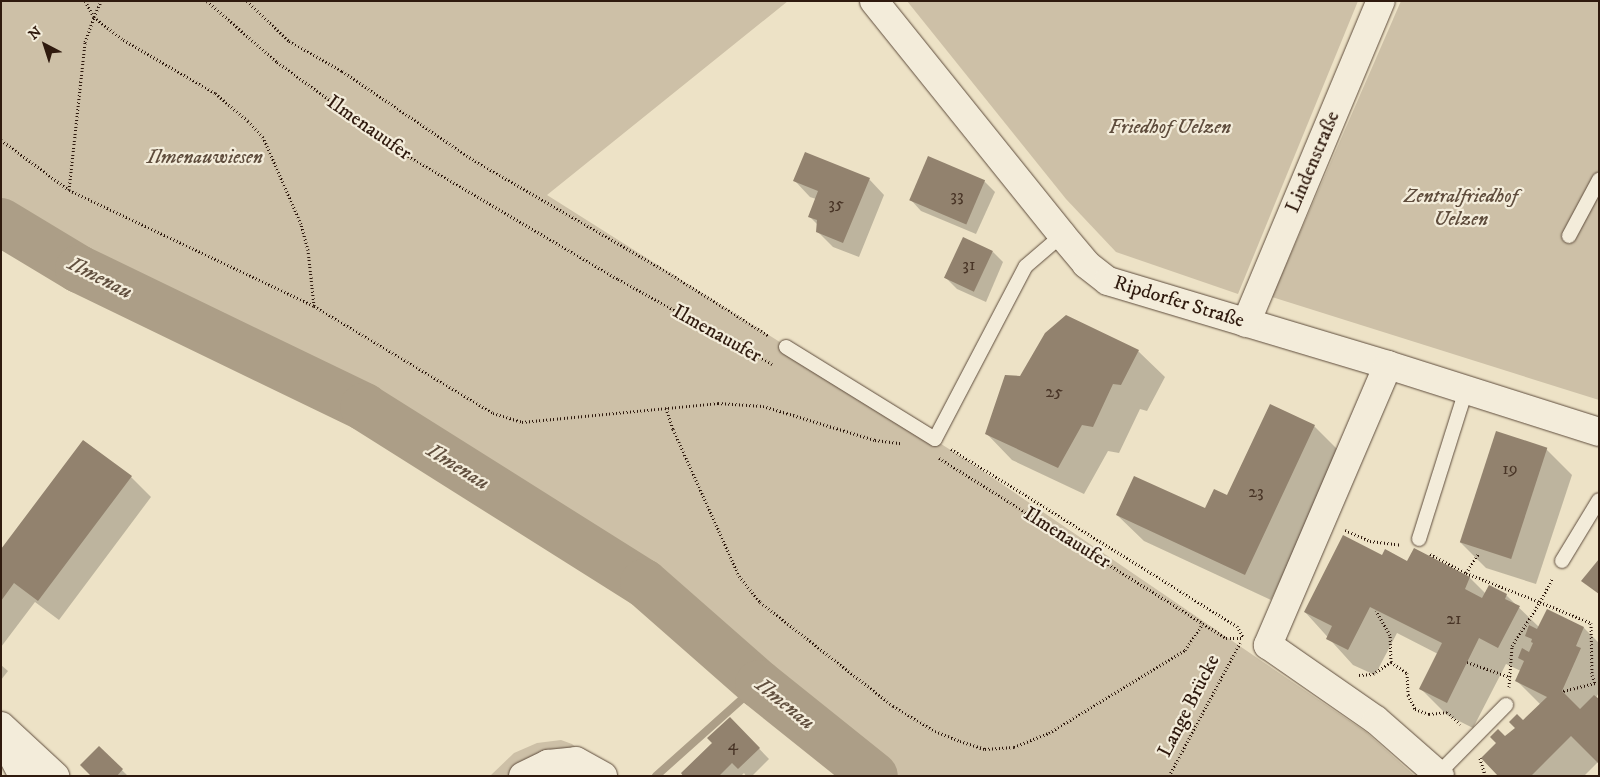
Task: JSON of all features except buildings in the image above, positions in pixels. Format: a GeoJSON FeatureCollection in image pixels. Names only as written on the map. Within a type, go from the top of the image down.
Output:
{"type":"FeatureCollection","features":[{"type":"Feature","properties":{"kind":"street","name":"Ripdorfer Straße"},"geometry":{"type":"LineString","coordinates":[[874,1],[1086,264],[1108,281],[1388,365],[1599,432]]}},
{"type":"Feature","properties":{"kind":"street","name":"Lindenstraße"},"geometry":{"type":"LineString","coordinates":[[1246,323],[1382,1]]}},
{"type":"Feature","properties":{"kind":"street"},"geometry":{"type":"LineString","coordinates":[[1388,365],[1268,644],[1376,720],[1439,775]]}},
{"type":"Feature","properties":{"kind":"street"},"geometry":{"type":"LineString","coordinates":[[1,726],[54,776]]}},
{"type":"Feature","properties":{"kind":"street"},"geometry":{"type":"LineString","coordinates":[[1,735],[23,776]]}},
{"type":"Feature","properties":{"kind":"street"},"geometry":{"type":"LineString","coordinates":[[523,776],[548,764],[576,761],[600,775]]}},
{"type":"Feature","properties":{"kind":"lane"},"geometry":{"type":"LineString","coordinates":[[1569,236],[1599,180]]}},
{"type":"Feature","properties":{"kind":"lane"},"geometry":{"type":"LineString","coordinates":[[786,347],[935,439],[1026,266],[1062,235]]}},
{"type":"Feature","properties":{"kind":"lane"},"geometry":{"type":"LineString","coordinates":[[1418,543],[1466,390]]}},
{"type":"Feature","properties":{"kind":"lane"},"geometry":{"type":"LineString","coordinates":[[1562,561],[1599,500]]}},
{"type":"Feature","properties":{"kind":"lane"},"geometry":{"type":"LineString","coordinates":[[1439,775],[1506,705]]}},
{"type":"Feature","properties":{"kind":"path"},"geometry":{"type":"LineString","coordinates":[[86,1],[94,17],[122,39],[215,94],[264,137],[301,224],[308,250],[314,306]]}},
{"type":"Feature","properties":{"kind":"path"},"geometry":{"type":"LineString","coordinates":[[69,190],[85,42],[101,1]]}},
{"type":"Feature","properties":{"kind":"path","name":"Ilmenauufer"},"geometry":{"type":"LineString","coordinates":[[207,1],[278,62],[408,156],[618,279],[772,364]]}},
{"type":"Feature","properties":{"kind":"path"},"geometry":{"type":"LineString","coordinates":[[246,1],[289,41],[342,71],[475,161],[669,273],[786,347]]}},
{"type":"Feature","properties":{"kind":"path"},"geometry":{"type":"LineString","coordinates":[[1,140],[69,190],[314,306],[493,413],[522,422],[718,403],[763,406],[875,440],[919,445],[935,439]]}},
{"type":"Feature","properties":{"kind":"path"},"geometry":{"type":"LineString","coordinates":[[666,408],[673,429],[739,576],[760,602],[892,706],[935,730],[960,741],[984,749],[1014,746],[1049,733],[1185,650],[1203,623]]}},
{"type":"Feature","properties":{"kind":"path","name":"Ilmenauufer"},"geometry":{"type":"LineString","coordinates":[[919,445],[1226,638],[1244,638],[1237,626],[935,439]]}},
{"type":"Feature","properties":{"kind":"path"},"geometry":{"type":"LineString","coordinates":[[1317,531],[1346,530],[1370,541],[1418,543],[1466,573],[1591,623],[1592,675],[1599,687]]}},
{"type":"Feature","properties":{"kind":"path"},"geometry":{"type":"LineString","coordinates":[[1466,573],[1479,553]]}},
{"type":"Feature","properties":{"kind":"path"},"geometry":{"type":"LineString","coordinates":[[1506,705],[1512,646],[1540,602],[1562,561]]}},
{"type":"Feature","properties":{"kind":"path"},"geometry":{"type":"LineString","coordinates":[[1376,611],[1390,635],[1391,662]]}},
{"type":"Feature","properties":{"kind":"path","name":"Lange Brücke"},"geometry":{"type":"LineString","coordinates":[[1170,776],[1235,650]]}},
{"type":"Feature","properties":{"kind":"path"},"geometry":{"type":"LineString","coordinates":[[1356,675],[1373,674],[1391,662]]}},
{"type":"Feature","properties":{"kind":"path"},"geometry":{"type":"LineString","coordinates":[[1391,662],[1407,673],[1408,695],[1415,709],[1429,714],[1447,712],[1474,737]]}},
{"type":"Feature","properties":{"kind":"path"},"geometry":{"type":"LineString","coordinates":[[1467,662],[1510,677]]}},
{"type":"Feature","properties":{"kind":"path"},"geometry":{"type":"LineString","coordinates":[[1562,691],[1595,683]]}},
{"type":"Feature","properties":{"kind":"green space","name":"Ilmenauwiesen"},"geometry":{"type":"Polygon","coordinates":[[[1,1],[788,1],[547,195],[968,461],[1366,732],[1415,776],[868,776],[839,747],[759,684],[640,580],[364,407],[79,269],[1,222],[1,1]]]}},
{"type":"Feature","properties":{"kind":"green space","name":"Friedhof Uelzen"},"geometry":{"type":"Polygon","coordinates":[[[907,1],[1358,1],[1238,294],[1116,252],[1066,199],[907,1]]]}},
{"type":"Feature","properties":{"kind":"green space","name":"Zentralfriedhof Uelzen"},"geometry":{"type":"Polygon","coordinates":[[[1401,1],[1599,1],[1599,400],[1272,297],[1401,1]]]}},
{"type":"Feature","properties":{"kind":"green space"},"geometry":{"type":"Polygon","coordinates":[[[561,740],[572,744],[592,762],[514,776],[490,776],[514,753],[537,743],[561,740]]]}},
{"type":"Feature","properties":{"kind":"waterway","name":"Ilmenau"},"geometry":{"type":"LineString","coordinates":[[1,222],[79,269],[364,407],[644,583],[759,684],[874,776]]}},
{"type":"Feature","properties":{"kind":"waterway"},"geometry":{"type":"LineString","coordinates":[[656,776],[759,684]]}}]}
